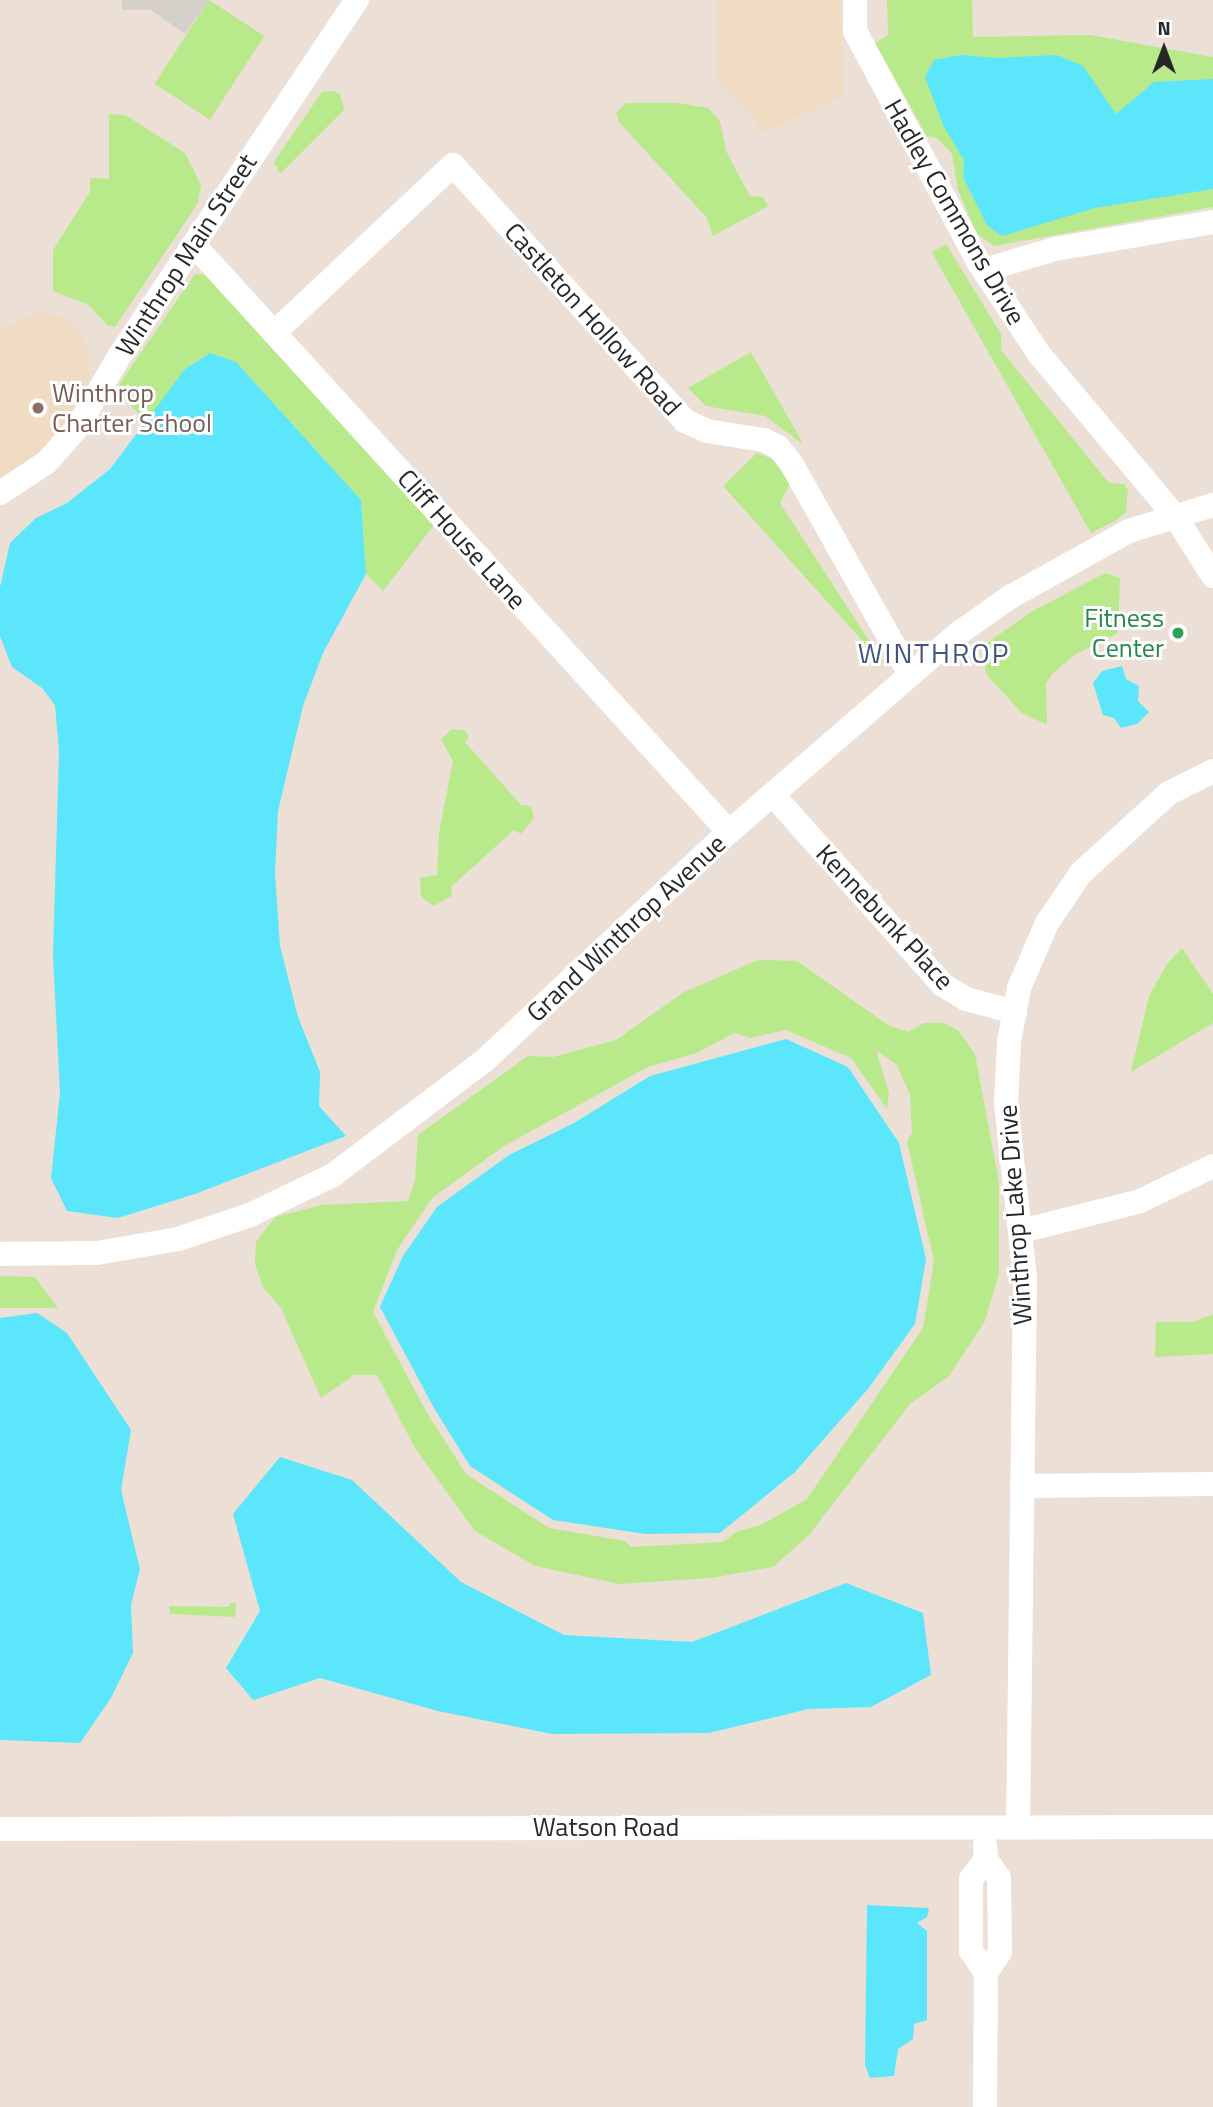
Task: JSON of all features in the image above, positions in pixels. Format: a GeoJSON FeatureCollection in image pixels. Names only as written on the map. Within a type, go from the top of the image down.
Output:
{"type":"FeatureCollection","features":[{"type":"Feature","properties":{"kind":"street","name":"Hadley Commons Drive"},"geometry":{"type":"LineString","coordinates":[[855,0],[855,31],[984,270],[1039,354],[1175,516],[1213,576]]}},
{"type":"Feature","properties":{"kind":"street","name":"Winthrop Main Street"},"geometry":{"type":"LineString","coordinates":[[0,493],[64,446],[350,2]]}},
{"type":"Feature","properties":{"kind":"street","name":"Castleton Hollow Road"},"geometry":{"type":"LineString","coordinates":[[274,333],[453,165],[685,421],[707,431],[764,440],[778,447],[791,463],[909,672]]}},
{"type":"Feature","properties":{"kind":"street"},"geometry":{"type":"LineString","coordinates":[[984,270],[1055,249],[1213,222]]}},
{"type":"Feature","properties":{"kind":"street","name":"Cliff House Lane"},"geometry":{"type":"LineString","coordinates":[[194,246],[729,832]]}},
{"type":"Feature","properties":{"kind":"street","name":"Grand Winthrop Avenue"},"geometry":{"type":"LineString","coordinates":[[0,1254],[97,1253],[178,1239],[250,1215],[333,1175],[484,1061],[729,832],[909,672],[1010,597],[1129,531],[1213,505]]}},
{"type":"Feature","properties":{"kind":"street","name":"Winthrop Lake Drive"},"geometry":{"type":"LineString","coordinates":[[1018,1827],[1025,1278],[1006,1102],[1019,988],[1047,923],[1081,873],[1169,793],[1213,771]]}},
{"type":"Feature","properties":{"kind":"street","name":"Kennebunk Place"},"geometry":{"type":"LineString","coordinates":[[773,795],[943,985],[966,999],[1015,1012]]}},
{"type":"Feature","properties":{"kind":"street"},"geometry":{"type":"LineString","coordinates":[[1021,1231],[1140,1201],[1213,1166]]}},
{"type":"Feature","properties":{"kind":"street"},"geometry":{"type":"LineString","coordinates":[[1022,1486],[1213,1484]]}},
{"type":"Feature","properties":{"kind":"street","name":"Watson Road"},"geometry":{"type":"LineString","coordinates":[[0,1829],[1213,1827]]}},
{"type":"Feature","properties":{"kind":"street"},"geometry":{"type":"LineString","coordinates":[[984,1830],[986,1859],[999,1878],[1000,1952],[986,1973],[985,2107]]}},
{"type":"Feature","properties":{"kind":"shaded area"},"geometry":{"type":"Polygon","coordinates":[[[122,0],[209,0],[185,34],[151,10],[122,10],[122,0]]]}},
{"type":"Feature","properties":{"kind":"shaded area"},"geometry":{"type":"Polygon","coordinates":[[[717,0],[840,0],[844,94],[763,134],[747,109],[718,80],[717,0]]]}},
{"type":"Feature","properties":{"kind":"shaded area","name":"Winthrop Charter School"},"geometry":{"type":"Polygon","coordinates":[[[37,312],[65,317],[75,326],[85,341],[91,372],[85,391],[49,445],[0,480],[0,330],[37,312]]]}},
{"type":"Feature","properties":{"kind":"green space"},"geometry":{"type":"Polygon","coordinates":[[[209,0],[264,36],[210,120],[155,84],[209,0]]]}},
{"type":"Feature","properties":{"kind":"green space"},"geometry":{"type":"Polygon","coordinates":[[[887,0],[972,0],[973,37],[1090,35],[1213,57],[1213,207],[994,246],[977,234],[958,190],[952,154],[937,138],[927,136],[875,43],[888,35],[887,0]]]}},
{"type":"Feature","properties":{"kind":"green space"},"geometry":{"type":"Polygon","coordinates":[[[333,91],[340,94],[344,110],[280,174],[274,163],[278,156],[322,92],[333,91]]]}},
{"type":"Feature","properties":{"kind":"green space"},"geometry":{"type":"Polygon","coordinates":[[[626,103],[677,103],[708,108],[720,121],[726,151],[750,196],[763,197],[768,206],[713,236],[707,218],[619,122],[616,113],[626,103]]]}},
{"type":"Feature","properties":{"kind":"green space"},"geometry":{"type":"Polygon","coordinates":[[[109,114],[125,115],[185,153],[201,185],[198,203],[115,327],[107,325],[89,305],[53,291],[53,250],[90,192],[90,178],[109,179],[109,114]]]}},
{"type":"Feature","properties":{"kind":"green space"},"geometry":{"type":"Polygon","coordinates":[[[946,244],[1001,334],[1001,350],[1109,483],[1124,484],[1128,490],[1126,513],[1115,521],[1091,533],[936,260],[932,252],[946,244]]]}},
{"type":"Feature","properties":{"kind":"green space"},"geometry":{"type":"Polygon","coordinates":[[[195,274],[206,274],[434,525],[383,591],[366,574],[361,500],[236,362],[210,353],[185,369],[147,423],[116,389],[195,274]]]}},
{"type":"Feature","properties":{"kind":"green space"},"geometry":{"type":"Polygon","coordinates":[[[751,352],[804,445],[765,416],[706,406],[688,388],[751,352]]]}},
{"type":"Feature","properties":{"kind":"green space"},"geometry":{"type":"Polygon","coordinates":[[[757,453],[775,460],[790,484],[780,503],[886,667],[723,486],[757,453]]]}},
{"type":"Feature","properties":{"kind":"green space"},"geometry":{"type":"Polygon","coordinates":[[[1105,573],[1120,578],[1118,633],[1076,654],[1054,672],[1046,683],[1047,725],[1022,713],[986,674],[983,646],[1031,612],[1105,573]]]}},
{"type":"Feature","properties":{"kind":"green space"},"geometry":{"type":"Polygon","coordinates":[[[452,729],[465,731],[469,737],[465,742],[521,805],[531,806],[534,818],[521,834],[514,830],[451,887],[452,896],[433,906],[421,896],[420,878],[437,875],[439,833],[453,761],[441,739],[452,729]]]}},
{"type":"Feature","properties":{"kind":"green space"},"geometry":{"type":"Polygon","coordinates":[[[1182,948],[1213,994],[1213,1023],[1131,1072],[1149,996],[1167,964],[1182,948]]]}},
{"type":"Feature","properties":{"kind":"green space"},"geometry":{"type":"Polygon","coordinates":[[[758,960],[797,961],[888,1025],[908,1032],[924,1023],[943,1023],[958,1030],[975,1054],[999,1182],[999,1273],[985,1321],[949,1376],[910,1404],[809,1535],[773,1567],[711,1578],[619,1584],[535,1566],[475,1531],[415,1448],[377,1375],[354,1375],[321,1398],[281,1308],[263,1287],[255,1264],[256,1242],[275,1217],[322,1205],[408,1201],[415,1180],[418,1135],[528,1056],[553,1057],[616,1040],[684,992],[758,960]],[[786,1030],[750,1038],[734,1033],[697,1053],[648,1067],[504,1146],[432,1198],[397,1250],[373,1312],[427,1413],[466,1474],[549,1528],[625,1541],[631,1547],[723,1542],[736,1532],[761,1525],[807,1499],[923,1328],[934,1261],[907,1141],[912,1133],[910,1094],[896,1064],[876,1050],[889,1093],[887,1109],[851,1058],[786,1030]]]}},
{"type":"Feature","properties":{"kind":"green space"},"geometry":{"type":"Polygon","coordinates":[[[0,1276],[35,1277],[58,1308],[0,1308],[0,1276]]]}},
{"type":"Feature","properties":{"kind":"green space"},"geometry":{"type":"Polygon","coordinates":[[[1213,1314],[1213,1354],[1155,1357],[1156,1322],[1193,1322],[1213,1314]]]}},
{"type":"Feature","properties":{"kind":"green space"},"geometry":{"type":"Polygon","coordinates":[[[230,1603],[236,1603],[235,1617],[170,1614],[169,1606],[229,1607],[230,1603]]]}},
{"type":"Feature","properties":{"kind":"water"},"geometry":{"type":"Polygon","coordinates":[[[961,55],[997,58],[1057,55],[1083,66],[1116,114],[1154,82],[1213,79],[1213,189],[1095,208],[1002,236],[987,225],[963,177],[964,160],[943,125],[925,77],[934,60],[961,55]]]}},
{"type":"Feature","properties":{"kind":"water"},"geometry":{"type":"Polygon","coordinates":[[[210,353],[236,362],[361,500],[366,574],[323,653],[303,706],[278,811],[275,873],[280,946],[298,1017],[320,1072],[319,1106],[346,1136],[195,1194],[118,1218],[67,1211],[51,1178],[60,1093],[53,956],[59,751],[55,705],[42,688],[12,667],[0,636],[0,587],[10,543],[36,518],[67,503],[110,469],[185,369],[210,353]]]}},
{"type":"Feature","properties":{"kind":"water"},"geometry":{"type":"Polygon","coordinates":[[[1122,666],[1126,679],[1139,686],[1138,701],[1149,712],[1137,724],[1121,728],[1114,718],[1103,715],[1093,683],[1102,671],[1122,666]]]}},
{"type":"Feature","properties":{"kind":"water"},"geometry":{"type":"Polygon","coordinates":[[[786,1039],[848,1067],[899,1143],[926,1259],[915,1324],[867,1390],[795,1472],[720,1533],[645,1534],[553,1520],[470,1466],[434,1408],[380,1307],[403,1256],[437,1207],[509,1155],[574,1123],[650,1076],[786,1039]]]}},
{"type":"Feature","properties":{"kind":"water"},"geometry":{"type":"Polygon","coordinates":[[[37,1313],[67,1333],[131,1430],[121,1490],[140,1569],[131,1605],[133,1653],[111,1698],[80,1743],[0,1740],[0,1318],[37,1313]]]}},
{"type":"Feature","properties":{"kind":"water"},"geometry":{"type":"Polygon","coordinates":[[[280,1457],[352,1480],[461,1582],[564,1635],[692,1642],[846,1583],[923,1613],[931,1675],[871,1707],[808,1709],[709,1733],[552,1734],[438,1711],[320,1678],[253,1700],[226,1668],[260,1611],[233,1514],[280,1457]]]}},
{"type":"Feature","properties":{"kind":"water"},"geometry":{"type":"Polygon","coordinates":[[[867,1905],[929,1908],[927,1917],[917,1923],[927,1931],[927,2020],[914,2024],[913,2039],[898,2049],[894,2076],[870,2078],[865,2065],[867,1905]]]}},
{"type":"Feature","properties":{"kind":"place","name":"Winthrop Charter School"},"geometry":{"type":"Point","coordinates":[38,408]}},
{"type":"Feature","properties":{"kind":"place","name":"Fitness Center"},"geometry":{"type":"Point","coordinates":[1178,633]}},
{"type":"Feature","properties":{"kind":"district","name":"WINTHROP"},"geometry":{"type":"Point","coordinates":[934,653]}}]}
